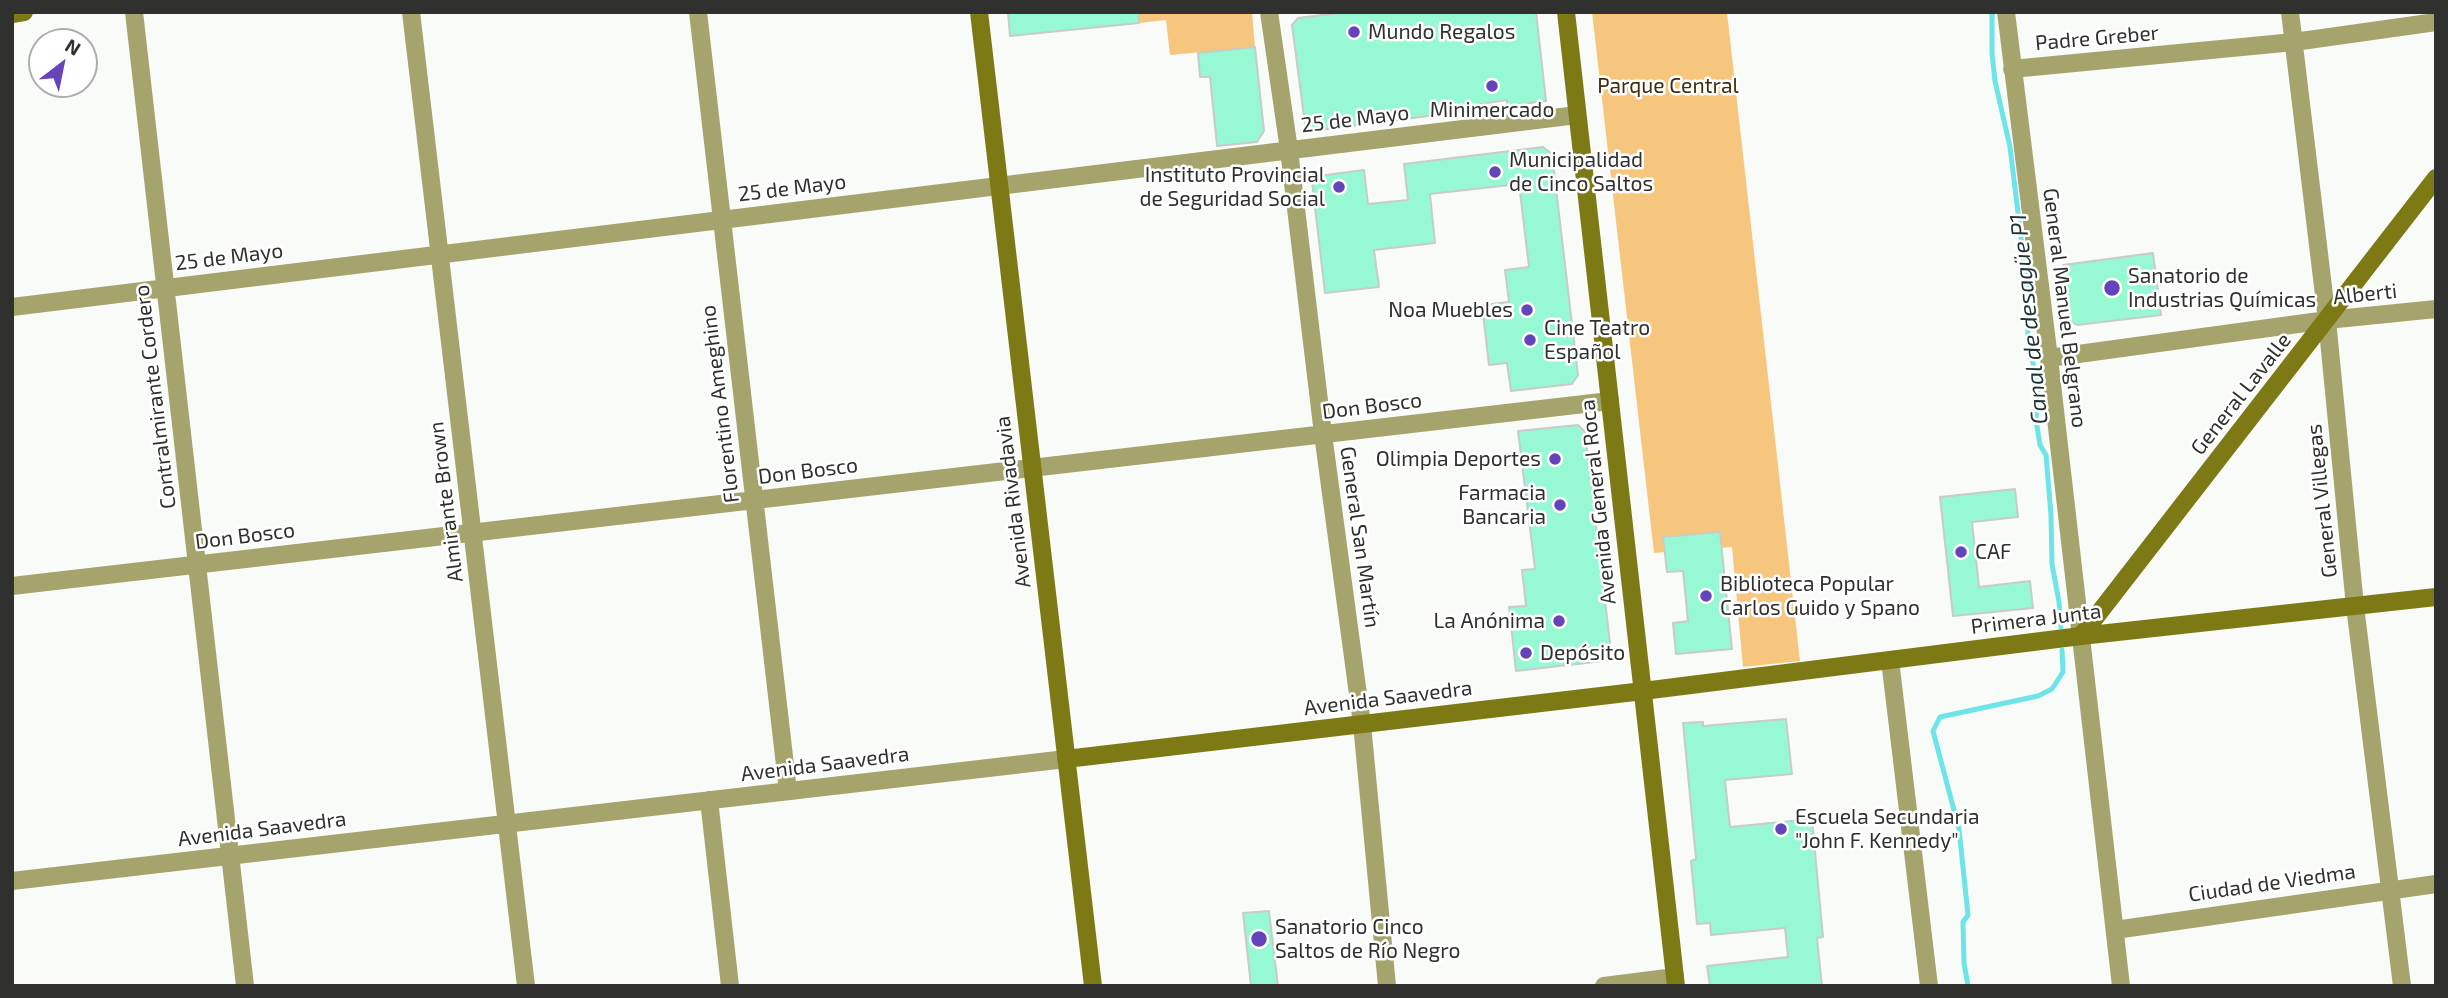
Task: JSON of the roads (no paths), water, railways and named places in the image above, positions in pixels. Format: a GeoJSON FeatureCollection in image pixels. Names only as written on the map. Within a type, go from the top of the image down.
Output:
{"type":"FeatureCollection","features":[{"type":"Feature","properties":{"kind":"street"},"geometry":{"type":"LineString","coordinates":[[12,13],[24,12]]}},
{"type":"Feature","properties":{"kind":"street","name":"Contralmirante Cordero"},"geometry":{"type":"LineString","coordinates":[[134,12],[245,986]]}},
{"type":"Feature","properties":{"kind":"street","name":"Almirante Brown"},"geometry":{"type":"LineString","coordinates":[[411,12],[526,986]]}},
{"type":"Feature","properties":{"kind":"street","name":"Florentino Ameghino"},"geometry":{"type":"LineString","coordinates":[[698,12],[788,791]]}},
{"type":"Feature","properties":{"kind":"street","name":"Avenida Rivadavia"},"geometry":{"type":"LineString","coordinates":[[979,12],[1093,986]]}},
{"type":"Feature","properties":{"kind":"street","name":"General San Martín"},"geometry":{"type":"LineString","coordinates":[[1269,12],[1362,724],[1387,986]]}},
{"type":"Feature","properties":{"kind":"street","name":"Avenida General Roca"},"geometry":{"type":"LineString","coordinates":[[1566,12],[1675,981]]}},
{"type":"Feature","properties":{"kind":"street","name":"General Manuel Belgrano"},"geometry":{"type":"LineString","coordinates":[[2006,12],[2049,358],[2121,986]]}},
{"type":"Feature","properties":{"kind":"street","name":"General Villegas"},"geometry":{"type":"LineString","coordinates":[[2290,12],[2327,320],[2355,606],[2402,986]]}},
{"type":"Feature","properties":{"kind":"street","name":"Padre Greber"},"geometry":{"type":"LineString","coordinates":[[2012,69],[2294,42],[2436,22]]}},
{"type":"Feature","properties":{"kind":"street","name":"25 de Mayo"},"geometry":{"type":"LineString","coordinates":[[12,307],[1577,115]]}},
{"type":"Feature","properties":{"kind":"street","name":"General Lavalle"},"geometry":{"type":"LineString","coordinates":[[2081,636],[2436,178]]}},
{"type":"Feature","properties":{"kind":"street","name":"Alberti"},"geometry":{"type":"LineString","coordinates":[[2049,358],[2327,320],[2436,309]]}},
{"type":"Feature","properties":{"kind":"street","name":"Don Bosco"},"geometry":{"type":"LineString","coordinates":[[12,586],[1610,401]]}},
{"type":"Feature","properties":{"kind":"street","name":"Primera Junta"},"geometry":{"type":"LineString","coordinates":[[1643,691],[2081,636],[2436,597]]}},
{"type":"Feature","properties":{"kind":"street"},"geometry":{"type":"LineString","coordinates":[[1890,660],[1928,986]]}},
{"type":"Feature","properties":{"kind":"street","name":"Avenida Saavedra"},"geometry":{"type":"LineString","coordinates":[[12,881],[1643,691]]}},
{"type":"Feature","properties":{"kind":"street"},"geometry":{"type":"LineString","coordinates":[[709,800],[730,986]]}},
{"type":"Feature","properties":{"kind":"street","name":"Ciudad de Viedma"},"geometry":{"type":"LineString","coordinates":[[2115,930],[2436,884]]}},
{"type":"Feature","properties":{"kind":"street"},"geometry":{"type":"LineString","coordinates":[[1604,986],[1675,981]]}},
{"type":"Feature","properties":{"kind":"waterway","name":"Canal de desagüe P1"},"geometry":{"type":"LineString","coordinates":[[1992,12],[1995,81],[2010,147],[2027,287],[2028,337],[2038,389],[2036,420],[2040,445],[2046,455],[2052,564],[2061,627]]}},
{"type":"Feature","properties":{"kind":"waterway","name":"Canal de desagüe P1"},"geometry":{"type":"LineString","coordinates":[[1968,986],[1964,963],[1963,922],[1968,915],[1959,829],[1933,731],[1940,717],[2038,696],[2052,689],[2063,672],[2062,650]]}},
{"type":"Feature","properties":{"kind":"place","name":"Mundo Regalos"},"geometry":{"type":"Point","coordinates":[1354,32]}},
{"type":"Feature","properties":{"kind":"place","name":"Minimercado"},"geometry":{"type":"Point","coordinates":[1492,86]}},
{"type":"Feature","properties":{"kind":"place","name":"Municipalidad de Cinco Saltos"},"geometry":{"type":"Point","coordinates":[1495,172]}},
{"type":"Feature","properties":{"kind":"place","name":"Instituto Provincial de Seguridad Social"},"geometry":{"type":"Point","coordinates":[1339,187]}},
{"type":"Feature","properties":{"kind":"place","name":"Sanatorio de Industrias Químicas"},"geometry":{"type":"Point","coordinates":[2112,288]}},
{"type":"Feature","properties":{"kind":"place","name":"Noa Muebles"},"geometry":{"type":"Point","coordinates":[1527,310]}},
{"type":"Feature","properties":{"kind":"place","name":"Cine Teatro Español"},"geometry":{"type":"Point","coordinates":[1530,340]}},
{"type":"Feature","properties":{"kind":"place","name":"Olimpia Deportes"},"geometry":{"type":"Point","coordinates":[1555,459]}},
{"type":"Feature","properties":{"kind":"place","name":"Farmacia Bancaria"},"geometry":{"type":"Point","coordinates":[1560,505]}},
{"type":"Feature","properties":{"kind":"place","name":"CAF"},"geometry":{"type":"Point","coordinates":[1961,552]}},
{"type":"Feature","properties":{"kind":"place","name":"Biblioteca Popular Carlos Guido y Spano"},"geometry":{"type":"Point","coordinates":[1706,596]}},
{"type":"Feature","properties":{"kind":"place","name":"La Anónima"},"geometry":{"type":"Point","coordinates":[1559,621]}},
{"type":"Feature","properties":{"kind":"place","name":"Depósito"},"geometry":{"type":"Point","coordinates":[1526,653]}},
{"type":"Feature","properties":{"kind":"place","name":"Escuela Secundaria \"John F. Kennedy\""},"geometry":{"type":"Point","coordinates":[1781,829]}},
{"type":"Feature","properties":{"kind":"place","name":"Sanatorio Cinco Saltos de Río Negro"},"geometry":{"type":"Point","coordinates":[1259,939]}},
{"type":"Feature","properties":{"kind":"park label","name":"Parque Central"},"geometry":{"type":"Point","coordinates":[1668,86]}}]}
